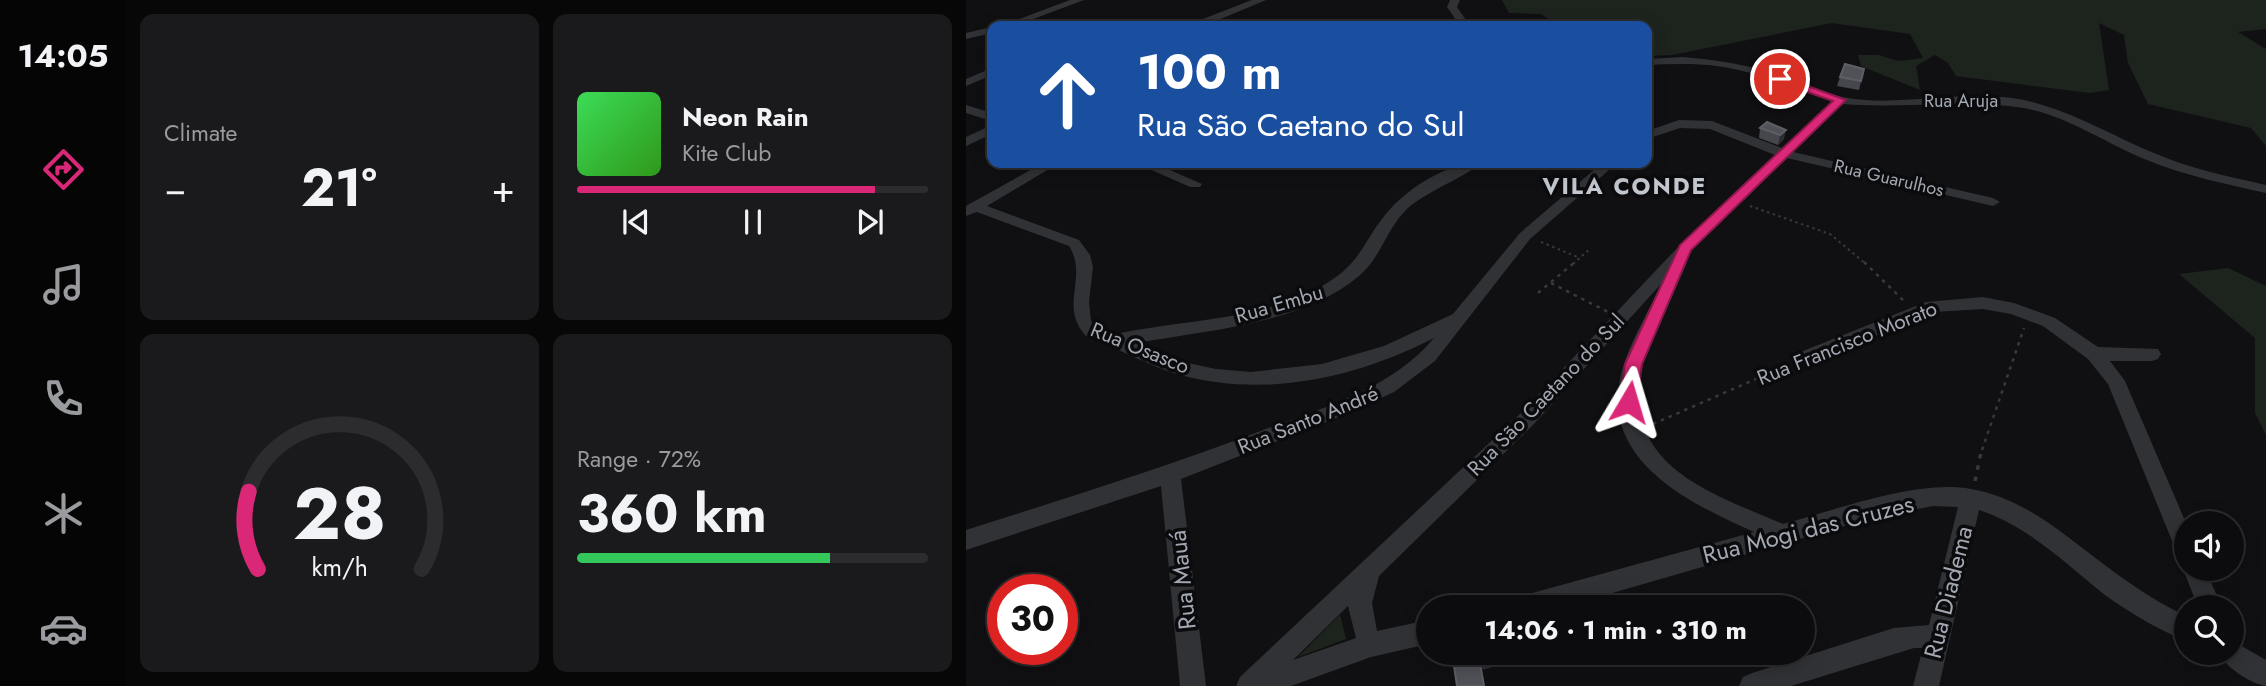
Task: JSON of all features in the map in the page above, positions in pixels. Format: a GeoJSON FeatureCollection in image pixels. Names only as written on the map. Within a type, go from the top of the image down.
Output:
{"type":"FeatureCollection","features":[{"type":"Feature","properties":{"kind":"street"},"geometry":{"type":"LineString","coordinates":[[1022,21],[1079,0]]}},
{"type":"Feature","properties":{"kind":"street"},"geometry":{"type":"LineString","coordinates":[[1206,21],[1261,0]]}},
{"type":"Feature","properties":{"kind":"street"},"geometry":{"type":"LineString","coordinates":[[1455,0],[1452,7],[1462,21]]}},
{"type":"Feature","properties":{"kind":"street"},"geometry":{"type":"LineString","coordinates":[[1044,21],[1048,13]]}},
{"type":"Feature","properties":{"kind":"street"},"geometry":{"type":"LineString","coordinates":[[966,36],[987,31]]}},
{"type":"Feature","properties":{"kind":"street","name":"Rua Aruja"},"geometry":{"type":"LineString","coordinates":[[1652,62],[1720,62],[1840,100],[1880,103],[1965,98],[2028,105],[2064,116],[2151,157],[2189,171],[2266,189]]}},
{"type":"Feature","properties":{"kind":"street"},"geometry":{"type":"LineString","coordinates":[[966,83],[987,73]]}},
{"type":"Feature","properties":{"kind":"street","name":"Rua São Caetano do Sul"},"geometry":{"type":"LineString","coordinates":[[1249,686],[1526,420],[1685,248],[1840,100]]}},
{"type":"Feature","properties":{"kind":"street"},"geometry":{"type":"LineString","coordinates":[[966,109],[987,115]]}},
{"type":"Feature","properties":{"kind":"street"},"geometry":{"type":"LineString","coordinates":[[1652,133],[1679,124],[1712,125],[1785,154]]}},
{"type":"Feature","properties":{"kind":"street"},"geometry":{"type":"LineString","coordinates":[[966,142],[987,132]]}},
{"type":"Feature","properties":{"kind":"street","name":"Rua Guarulhos"},"geometry":{"type":"LineString","coordinates":[[1785,154],[1993,202]]}},
{"type":"Feature","properties":{"kind":"street"},"geometry":{"type":"LineString","coordinates":[[972,210],[1043,168]]}},
{"type":"Feature","properties":{"kind":"street"},"geometry":{"type":"LineString","coordinates":[[1155,168],[1195,184]]}},
{"type":"Feature","properties":{"kind":"street","name":"Rua Embu"},"geometry":{"type":"LineString","coordinates":[[1118,340],[1255,314],[1331,290],[1355,272],[1375,248],[1392,216],[1405,203],[1434,182],[1463,168]]}},
{"type":"Feature","properties":{"kind":"street","name":"Rua Santo André"},"geometry":{"type":"LineString","coordinates":[[966,540],[1170,474],[1342,408],[1387,387],[1429,356],[1525,236],[1604,168]]}},
{"type":"Feature","properties":{"kind":"street","name":"Rua Osasco"},"geometry":{"type":"LineString","coordinates":[[972,210],[1074,243],[1083,251],[1086,264],[1079,317],[1082,325],[1181,368],[1226,377],[1270,379],[1312,374],[1406,346],[1461,317]]}},
{"type":"Feature","properties":{"kind":"street"},"geometry":{"type":"LineString","coordinates":[[1685,248],[1633,364],[1629,402],[1635,432],[1647,456],[1662,473],[1689,491],[1780,533]]}},
{"type":"Feature","properties":{"kind":"street","name":"Rua Francisco Morato"},"geometry":{"type":"LineString","coordinates":[[1804,358],[1932,306],[1970,303],[1993,305],[2049,322],[2094,355],[2116,381],[2174,519]]}},
{"type":"Feature","properties":{"kind":"street"},"geometry":{"type":"LineString","coordinates":[[2094,355],[2152,354]]}},
{"type":"Feature","properties":{"kind":"street","name":"Rua Mauá"},"geometry":{"type":"LineString","coordinates":[[1170,474],[1193,686]]}},
{"type":"Feature","properties":{"kind":"street","name":"Rua Mogi das Cruzes"},"geometry":{"type":"LineString","coordinates":[[1566,595],[1872,509],[1933,497],[1971,498],[2009,510],[2043,532],[2115,588],[2151,612],[2174,623]]}},
{"type":"Feature","properties":{"kind":"street","name":"Rua Diadema"},"geometry":{"type":"LineString","coordinates":[[1926,686],[1971,498]]}},
{"type":"Feature","properties":{"kind":"street"},"geometry":{"type":"LineString","coordinates":[[1371,645],[1364,632],[1360,593],[1373,567]]}},
{"type":"Feature","properties":{"kind":"street"},"geometry":{"type":"LineString","coordinates":[[1256,686],[1371,645],[1416,635]]}},
{"type":"Feature","properties":{"kind":"street"},"geometry":{"type":"LineString","coordinates":[[1752,686],[1894,640],[1914,636],[1937,637]]}},
{"type":"Feature","properties":{"kind":"street"},"geometry":{"type":"LineString","coordinates":[[2244,661],[2266,675]]}},
{"type":"Feature","properties":{"kind":"path"},"geometry":{"type":"LineString","coordinates":[[1736,201],[1830,234],[1870,267],[1915,312]]}},
{"type":"Feature","properties":{"kind":"path"},"geometry":{"type":"LineString","coordinates":[[1525,236],[1580,258]]}},
{"type":"Feature","properties":{"kind":"path"},"geometry":{"type":"LineString","coordinates":[[1538,293],[1591,248]]}},
{"type":"Feature","properties":{"kind":"path"},"geometry":{"type":"LineString","coordinates":[[1551,282],[1620,319]]}},
{"type":"Feature","properties":{"kind":"path"},"geometry":{"type":"LineString","coordinates":[[1971,498],[1986,437],[2028,314]]}},
{"type":"Feature","properties":{"kind":"path","name":"Rua Francisco Morato"},"geometry":{"type":"LineString","coordinates":[[1635,432],[1804,358]]}},
{"type":"Feature","properties":{"kind":"shaded area"},"geometry":{"type":"Polygon","coordinates":[[[1502,0],[2266,0],[2266,29],[2238,32],[2266,49],[2266,146],[2251,128],[2148,104],[2128,63],[2124,35],[2099,23],[2109,90],[2090,93],[1956,76],[1948,63],[1935,55],[1916,66],[1920,90],[1861,66],[1858,55],[1878,55],[1898,61],[1923,58],[1910,34],[1832,23],[1672,55],[1652,56],[1652,21],[1552,21],[1541,14],[1509,13],[1502,0]]]}},
{"type":"Feature","properties":{"kind":"shaded area"},"geometry":{"type":"Polygon","coordinates":[[[2228,268],[2266,286],[2266,435],[2255,413],[2255,338],[2179,274],[2228,268]]]}},
{"type":"Feature","properties":{"kind":"shaded area"},"geometry":{"type":"Polygon","coordinates":[[[1340,615],[1346,639],[1298,657],[1340,615]]]}},
{"type":"Feature","properties":{"kind":"building"},"geometry":{"type":"Polygon","coordinates":[[[1845,64],[1864,69],[1861,81],[1840,77],[1845,64]]]}},
{"type":"Feature","properties":{"kind":"building"},"geometry":{"type":"Polygon","coordinates":[[[1767,122],[1786,130],[1780,135],[1760,128],[1767,122]]]}},
{"type":"Feature","properties":{"kind":"building"},"geometry":{"type":"Polygon","coordinates":[[[1454,665],[1480,665],[1484,686],[1457,686],[1454,665]]]}},
{"type":"Feature","properties":{"kind":"district","name":"VILA CONDE"},"geometry":{"type":"Point","coordinates":[1625,186]}},
{"type":"Feature","properties":{"kind":"route"},"geometry":{"type":"LineString","coordinates":[[1629,402],[1633,364],[1685,248],[1840,100],[1780,79]]}}]}
